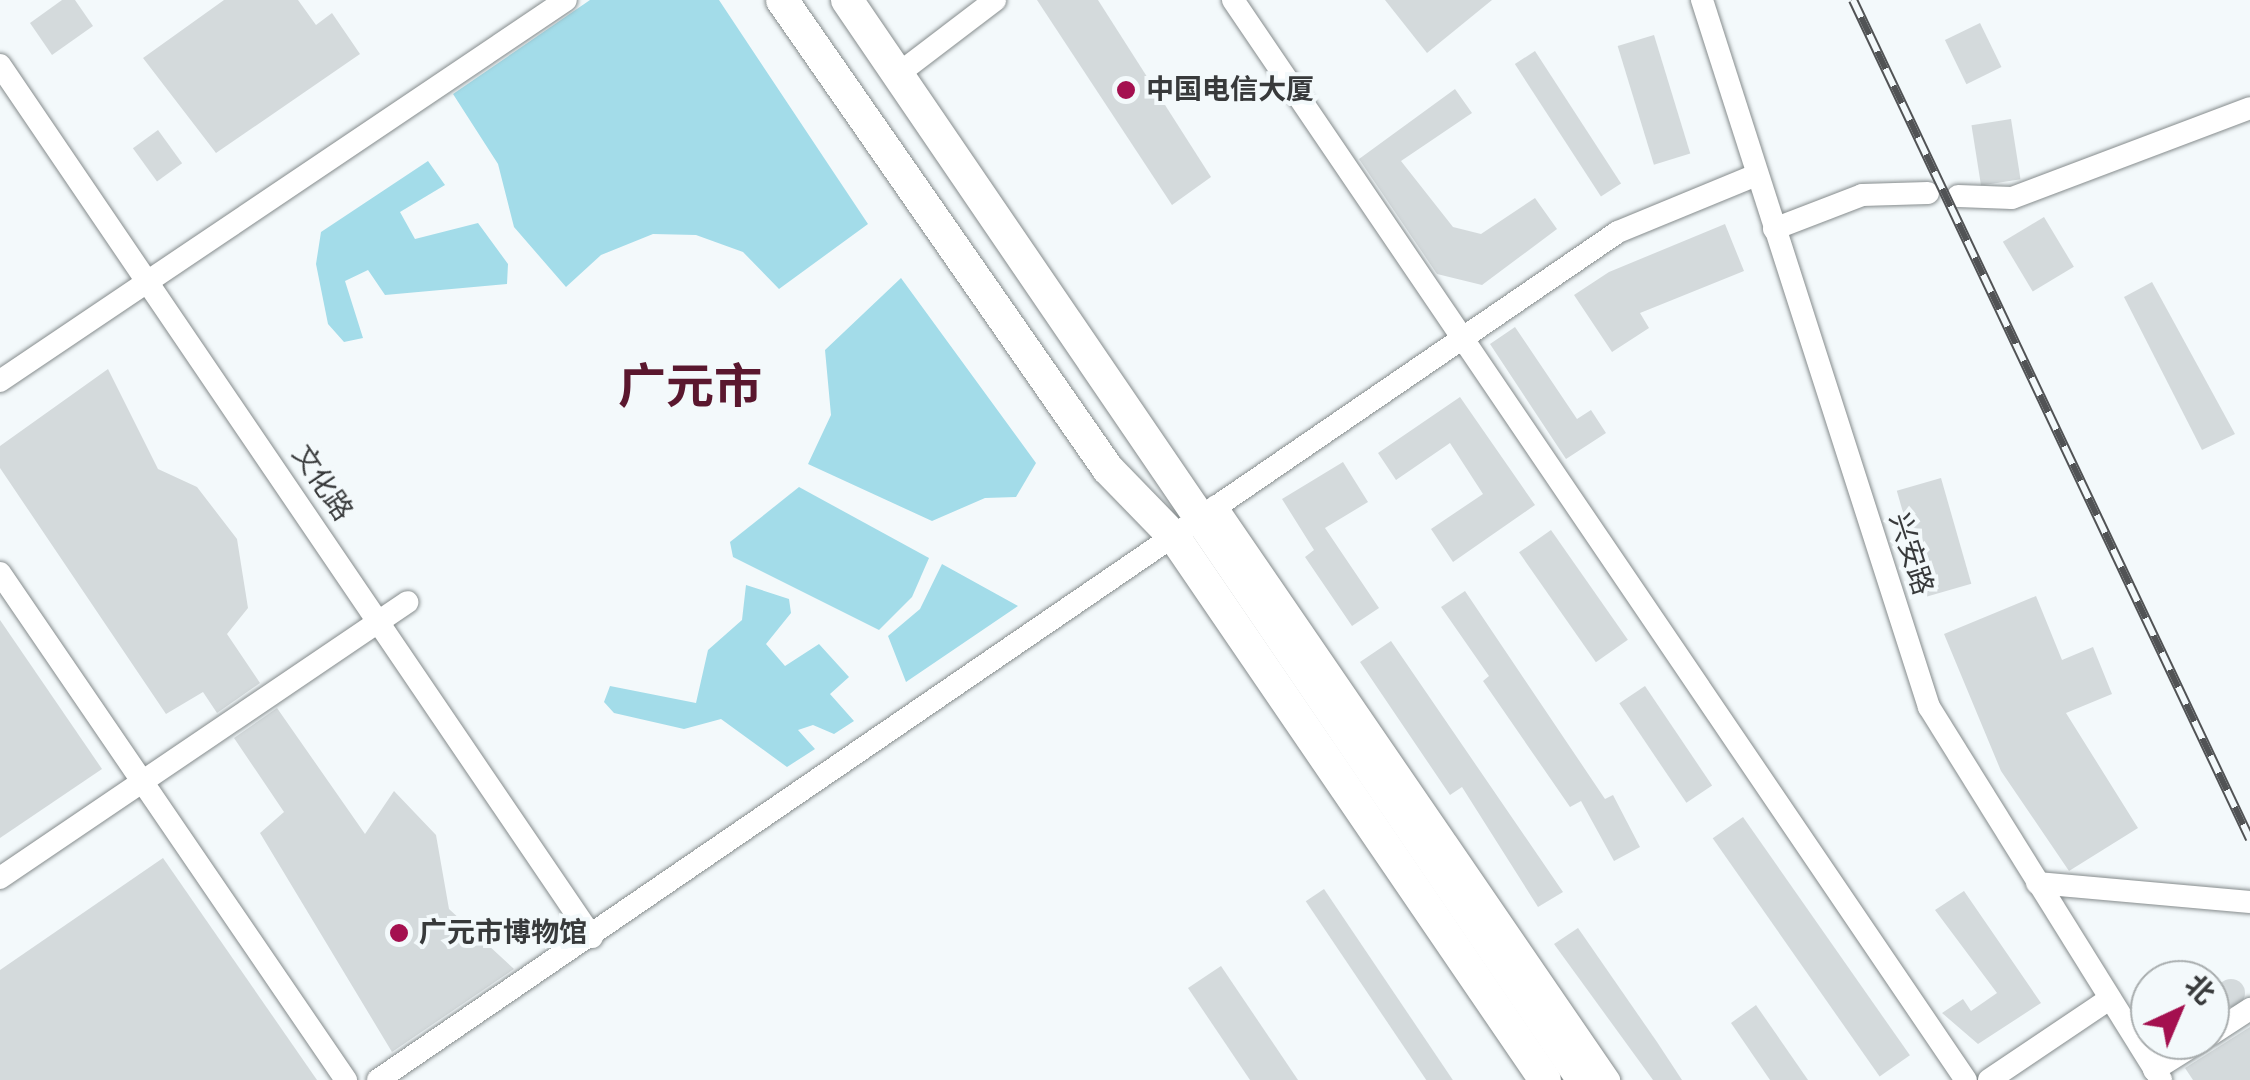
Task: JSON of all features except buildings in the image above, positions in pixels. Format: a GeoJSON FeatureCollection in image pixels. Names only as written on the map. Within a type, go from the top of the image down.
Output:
{"type":"FeatureCollection","features":[{"type":"Feature","properties":{"kind":"highway"},"geometry":{"type":"LineString","coordinates":[[782,0],[1108,468],[1196,521],[1546,1080]]}},
{"type":"Feature","properties":{"kind":"highway"},"geometry":{"type":"LineString","coordinates":[[847,0],[1196,521],[1583,1080]]}},
{"type":"Feature","properties":{"kind":"street"},"geometry":{"type":"LineString","coordinates":[[0,381],[566,0]]}},
{"type":"Feature","properties":{"kind":"street"},"geometry":{"type":"LineString","coordinates":[[898,74],[995,0]]}},
{"type":"Feature","properties":{"kind":"street"},"geometry":{"type":"LineString","coordinates":[[1233,0],[1966,1080]]}},
{"type":"Feature","properties":{"kind":"street","name":"兴安路"},"geometry":{"type":"LineString","coordinates":[[1702,0],[1929,707],[2158,1075]]}},
{"type":"Feature","properties":{"kind":"street","name":"文化路"},"geometry":{"type":"LineString","coordinates":[[0,65],[592,936]]}},
{"type":"Feature","properties":{"kind":"street"},"geometry":{"type":"LineString","coordinates":[[1958,196],[2012,198],[2250,108]]}},
{"type":"Feature","properties":{"kind":"street"},"geometry":{"type":"LineString","coordinates":[[378,1080],[1618,232],[1756,175]]}},
{"type":"Feature","properties":{"kind":"street"},"geometry":{"type":"LineString","coordinates":[[1774,229],[1862,195],[1928,194]]}},
{"type":"Feature","properties":{"kind":"street"},"geometry":{"type":"LineString","coordinates":[[1196,521],[1609,1080]]}},
{"type":"Feature","properties":{"kind":"street"},"geometry":{"type":"LineString","coordinates":[[0,574],[346,1080]]}},
{"type":"Feature","properties":{"kind":"street"},"geometry":{"type":"LineString","coordinates":[[0,878],[407,602]]}},
{"type":"Feature","properties":{"kind":"street"},"geometry":{"type":"LineString","coordinates":[[2037,884],[2250,902]]}},
{"type":"Feature","properties":{"kind":"street"},"geometry":{"type":"LineString","coordinates":[[1989,1080],[2108,1000]]}},
{"type":"Feature","properties":{"kind":"shaded area"},"geometry":{"type":"Polygon","coordinates":[[[590,0],[719,0],[868,224],[779,289],[743,252],[696,235],[653,234],[601,255],[566,287],[514,227],[498,164],[453,94],[590,0]]]}},
{"type":"Feature","properties":{"kind":"shaded area"},"geometry":{"type":"Polygon","coordinates":[[[428,161],[445,185],[400,212],[415,239],[478,223],[508,264],[507,284],[385,295],[368,270],[345,281],[363,338],[344,342],[328,324],[316,264],[321,232],[428,161]]]}},
{"type":"Feature","properties":{"kind":"shaded area"},"geometry":{"type":"Polygon","coordinates":[[[901,278],[1036,463],[1016,497],[985,498],[932,521],[808,464],[831,415],[825,350],[901,278]]]}},
{"type":"Feature","properties":{"kind":"shaded area"},"geometry":{"type":"Polygon","coordinates":[[[799,487],[929,558],[912,597],[879,630],[733,557],[730,542],[799,487]]]}},
{"type":"Feature","properties":{"kind":"shaded area"},"geometry":{"type":"Polygon","coordinates":[[[942,564],[1018,606],[906,682],[888,636],[920,609],[942,564]]]}},
{"type":"Feature","properties":{"kind":"shaded area"},"geometry":{"type":"Polygon","coordinates":[[[746,585],[789,599],[791,613],[766,644],[785,666],[819,644],[849,677],[830,694],[854,721],[834,734],[813,725],[798,730],[815,749],[787,767],[721,719],[684,729],[614,713],[604,702],[610,686],[696,703],[708,650],[742,620],[746,585]]]}},
{"type":"Feature","properties":{"kind":"railway"},"geometry":{"type":"LineString","coordinates":[[1853,0],[2250,839]]}},
{"type":"Feature","properties":{"kind":"place","name":"中国电信大厦"},"geometry":{"type":"Point","coordinates":[1126,90]}},
{"type":"Feature","properties":{"kind":"place","name":"广元市博物馆"},"geometry":{"type":"Point","coordinates":[399,933]}},
{"type":"Feature","properties":{"kind":"district","name":"广元市"},"geometry":{"type":"Point","coordinates":[690,387]}}]}
